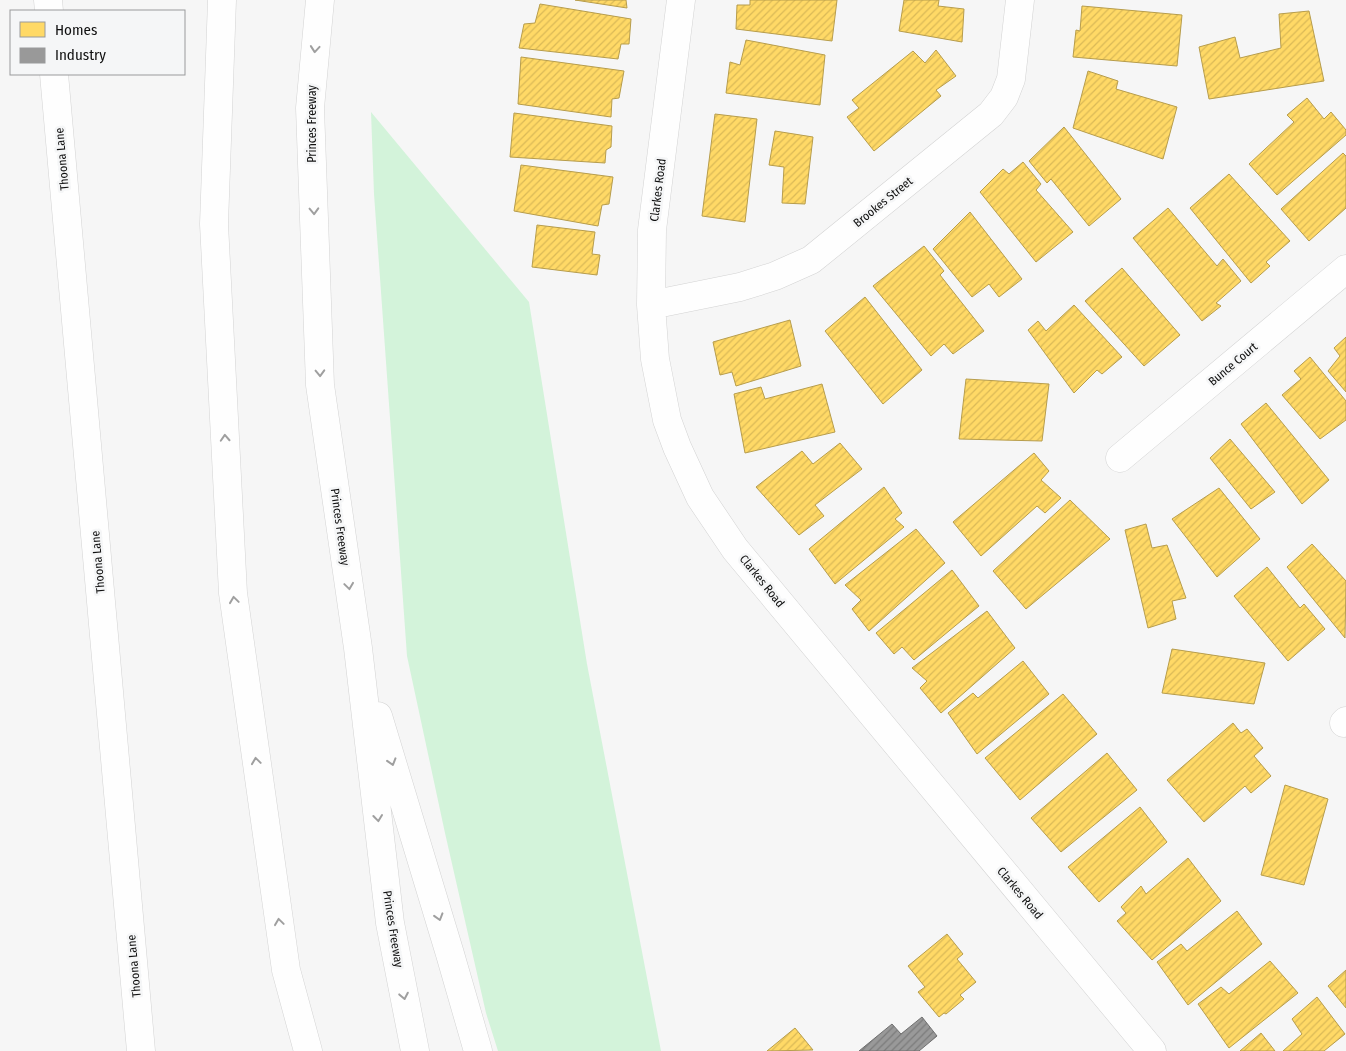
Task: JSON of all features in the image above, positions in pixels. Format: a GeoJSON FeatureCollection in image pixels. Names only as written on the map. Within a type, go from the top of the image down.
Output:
{"type":"FeatureCollection","features":[{"type":"Feature","properties":{"kind":"main road"},"geometry":{"type":"LineString","coordinates":[[222,0],[214,224],[233,593],[286,970],[294,1051]]}},
{"type":"Feature","properties":{"kind":"main road","name":"Princes Freeway"},"geometry":{"type":"LineString","coordinates":[[320,0],[310,108],[320,385],[358,648],[390,923],[415,1051]]}},
{"type":"Feature","properties":{"kind":"main road","name":"Clarkes Road"},"geometry":{"type":"LineString","coordinates":[[681,0],[652,230],[651,305],[655,359],[667,420],[700,497],[741,556],[1152,1051]]}},
{"type":"Feature","properties":{"kind":"main road","name":"Brookes Street"},"geometry":{"type":"LineString","coordinates":[[651,305],[740,287],[776,276],[811,260],[991,114],[1004,97],[1011,79],[1020,0]]}},
{"type":"Feature","properties":{"kind":"main road","name":"Thoona Lane"},"geometry":{"type":"LineString","coordinates":[[54,75],[141,1051]]}},
{"type":"Feature","properties":{"kind":"main road","name":"Bunce Court"},"geometry":{"type":"LineString","coordinates":[[1120,458],[1346,269]]}},
{"type":"Feature","properties":{"kind":"main road"},"geometry":{"type":"LineString","coordinates":[[358,648],[448,944],[478,1051]]}},
{"type":"Feature","properties":{"kind":"main road"},"geometry":{"type":"LineString","coordinates":[[286,970],[308,1051]]}},
{"type":"Feature","properties":{"kind":"green space"},"geometry":{"type":"Polygon","coordinates":[[[371,112],[529,302],[587,664],[661,1051],[498,1051],[486,1013],[407,656],[374,194],[371,112]]]}},
{"type":"Feature","properties":{"kind":"building: Homes"},"geometry":{"type":"Polygon","coordinates":[[[575,0],[626,0],[627,8],[575,0]]]}},
{"type":"Feature","properties":{"kind":"building: Homes"},"geometry":{"type":"Polygon","coordinates":[[[750,0],[837,0],[832,41],[736,29],[737,5],[750,5],[750,0]]]}},
{"type":"Feature","properties":{"kind":"building: Homes"},"geometry":{"type":"Polygon","coordinates":[[[904,0],[939,0],[938,6],[964,9],[962,42],[899,31],[904,0]]]}},
{"type":"Feature","properties":{"kind":"building: Homes"},"geometry":{"type":"Polygon","coordinates":[[[540,4],[631,19],[629,44],[621,44],[618,59],[519,48],[524,24],[535,23],[540,4]]]}},
{"type":"Feature","properties":{"kind":"building: Homes"},"geometry":{"type":"Polygon","coordinates":[[[1082,6],[1182,15],[1177,66],[1073,57],[1076,30],[1080,31],[1082,6]]]}},
{"type":"Feature","properties":{"kind":"building: Homes"},"geometry":{"type":"Polygon","coordinates":[[[1309,11],[1324,81],[1209,99],[1199,47],[1235,37],[1240,58],[1281,48],[1279,14],[1309,11]]]}},
{"type":"Feature","properties":{"kind":"building: Homes"},"geometry":{"type":"Polygon","coordinates":[[[746,40],[825,55],[820,105],[726,93],[730,62],[740,65],[746,40]]]}},
{"type":"Feature","properties":{"kind":"building: Homes"},"geometry":{"type":"Polygon","coordinates":[[[936,50],[956,76],[936,90],[941,96],[874,151],[847,117],[859,108],[852,100],[913,51],[925,63],[936,50]]]}},
{"type":"Feature","properties":{"kind":"building: Homes"},"geometry":{"type":"Polygon","coordinates":[[[521,57],[624,71],[619,98],[612,99],[611,117],[518,104],[521,57]]]}},
{"type":"Feature","properties":{"kind":"building: Homes"},"geometry":{"type":"Polygon","coordinates":[[[1088,71],[1118,81],[1116,89],[1177,107],[1163,159],[1073,128],[1088,71]]]}},
{"type":"Feature","properties":{"kind":"building: Homes"},"geometry":{"type":"Polygon","coordinates":[[[1307,98],[1324,119],[1331,112],[1346,130],[1346,135],[1277,195],[1249,164],[1294,122],[1287,115],[1307,98]]]}},
{"type":"Feature","properties":{"kind":"building: Homes"},"geometry":{"type":"Polygon","coordinates":[[[514,113],[612,126],[611,147],[606,150],[605,163],[510,157],[514,113]]]}},
{"type":"Feature","properties":{"kind":"building: Homes"},"geometry":{"type":"Polygon","coordinates":[[[715,114],[757,119],[745,222],[702,216],[715,114]]]}},
{"type":"Feature","properties":{"kind":"building: Homes"},"geometry":{"type":"Polygon","coordinates":[[[1064,127],[1121,199],[1089,226],[1051,179],[1047,183],[1029,161],[1064,127]]]}},
{"type":"Feature","properties":{"kind":"building: Homes"},"geometry":{"type":"Polygon","coordinates":[[[775,131],[813,137],[805,204],[782,203],[784,167],[769,165],[775,131]]]}},
{"type":"Feature","properties":{"kind":"building: Homes"},"geometry":{"type":"Polygon","coordinates":[[[1343,153],[1346,156],[1346,208],[1309,241],[1281,209],[1343,153]]]}},
{"type":"Feature","properties":{"kind":"building: Homes"},"geometry":{"type":"Polygon","coordinates":[[[1023,162],[1041,184],[1036,190],[1073,232],[1036,262],[980,192],[1003,169],[1009,174],[1023,162]]]}},
{"type":"Feature","properties":{"kind":"building: Homes"},"geometry":{"type":"Polygon","coordinates":[[[521,165],[613,177],[609,204],[602,205],[598,226],[514,211],[521,165]]]}},
{"type":"Feature","properties":{"kind":"building: Homes"},"geometry":{"type":"Polygon","coordinates":[[[1229,174],[1290,241],[1266,262],[1270,266],[1251,283],[1190,208],[1229,174]]]}},
{"type":"Feature","properties":{"kind":"building: Homes"},"geometry":{"type":"Polygon","coordinates":[[[1168,208],[1217,266],[1223,259],[1241,281],[1216,303],[1221,306],[1202,321],[1133,238],[1168,208]]]}},
{"type":"Feature","properties":{"kind":"building: Homes"},"geometry":{"type":"Polygon","coordinates":[[[970,212],[1022,279],[999,297],[989,284],[972,297],[933,249],[970,212]]]}},
{"type":"Feature","properties":{"kind":"building: Homes"},"geometry":{"type":"Polygon","coordinates":[[[537,225],[595,232],[592,254],[600,255],[597,275],[532,267],[537,225]]]}},
{"type":"Feature","properties":{"kind":"building: Homes"},"geometry":{"type":"Polygon","coordinates":[[[924,246],[944,271],[940,275],[984,331],[953,354],[944,344],[931,356],[873,286],[924,246]]]}},
{"type":"Feature","properties":{"kind":"building: Homes"},"geometry":{"type":"Polygon","coordinates":[[[1122,268],[1180,335],[1144,366],[1085,301],[1122,268]]]}},
{"type":"Feature","properties":{"kind":"building: Homes"},"geometry":{"type":"Polygon","coordinates":[[[865,297],[922,370],[883,404],[825,331],[865,297]]]}},
{"type":"Feature","properties":{"kind":"building: Homes"},"geometry":{"type":"Polygon","coordinates":[[[1074,305],[1122,357],[1102,374],[1097,370],[1074,393],[1028,330],[1038,321],[1046,331],[1074,305]]]}},
{"type":"Feature","properties":{"kind":"building: Homes"},"geometry":{"type":"Polygon","coordinates":[[[790,320],[801,366],[736,386],[732,372],[720,375],[713,342],[790,320]]]}},
{"type":"Feature","properties":{"kind":"building: Homes"},"geometry":{"type":"Polygon","coordinates":[[[1346,337],[1346,392],[1328,371],[1340,356],[1334,348],[1346,337]]]}},
{"type":"Feature","properties":{"kind":"building: Homes"},"geometry":{"type":"Polygon","coordinates":[[[1310,357],[1346,401],[1346,420],[1320,439],[1282,395],[1301,379],[1294,371],[1310,357]]]}},
{"type":"Feature","properties":{"kind":"building: Homes"},"geometry":{"type":"Polygon","coordinates":[[[966,379],[1049,384],[1042,441],[959,439],[966,379]]]}},
{"type":"Feature","properties":{"kind":"building: Homes"},"geometry":{"type":"Polygon","coordinates":[[[822,384],[835,432],[745,453],[734,394],[761,387],[765,399],[822,384]]]}},
{"type":"Feature","properties":{"kind":"building: Homes"},"geometry":{"type":"Polygon","coordinates":[[[1266,403],[1329,480],[1302,504],[1241,424],[1266,403]]]}},
{"type":"Feature","properties":{"kind":"building: Homes"},"geometry":{"type":"Polygon","coordinates":[[[1230,439],[1275,492],[1251,509],[1210,458],[1230,439]]]}},
{"type":"Feature","properties":{"kind":"building: Homes"},"geometry":{"type":"Polygon","coordinates":[[[840,443],[862,469],[815,505],[824,516],[799,535],[756,487],[802,451],[813,464],[840,443]]]}},
{"type":"Feature","properties":{"kind":"building: Homes"},"geometry":{"type":"Polygon","coordinates":[[[1034,453],[1049,471],[1041,480],[1061,498],[1045,513],[1037,506],[981,556],[953,522],[1034,453]]]}},
{"type":"Feature","properties":{"kind":"building: Homes"},"geometry":{"type":"Polygon","coordinates":[[[884,487],[902,513],[895,519],[904,527],[835,584],[809,549],[884,487]]]}},
{"type":"Feature","properties":{"kind":"building: Homes"},"geometry":{"type":"Polygon","coordinates":[[[1219,488],[1260,539],[1217,577],[1172,519],[1219,488]]]}},
{"type":"Feature","properties":{"kind":"building: Homes"},"geometry":{"type":"Polygon","coordinates":[[[1070,500],[1110,539],[1026,609],[993,571],[1070,500]]]}},
{"type":"Feature","properties":{"kind":"building: Homes"},"geometry":{"type":"Polygon","coordinates":[[[1146,524],[1152,548],[1167,545],[1186,598],[1172,601],[1176,619],[1148,628],[1125,530],[1146,524]]]}},
{"type":"Feature","properties":{"kind":"building: Homes"},"geometry":{"type":"Polygon","coordinates":[[[916,529],[945,563],[869,631],[852,609],[861,600],[845,585],[916,529]]]}},
{"type":"Feature","properties":{"kind":"building: Homes"},"geometry":{"type":"Polygon","coordinates":[[[1312,544],[1346,581],[1345,638],[1287,567],[1312,544]]]}},
{"type":"Feature","properties":{"kind":"building: Homes"},"geometry":{"type":"Polygon","coordinates":[[[1267,567],[1300,608],[1304,604],[1325,629],[1288,661],[1234,596],[1267,567]]]}},
{"type":"Feature","properties":{"kind":"building: Homes"},"geometry":{"type":"Polygon","coordinates":[[[952,570],[979,606],[914,660],[902,647],[894,654],[876,633],[952,570]]]}},
{"type":"Feature","properties":{"kind":"building: Homes"},"geometry":{"type":"Polygon","coordinates":[[[987,611],[1015,648],[941,713],[920,688],[927,681],[912,668],[987,611]]]}},
{"type":"Feature","properties":{"kind":"building: Homes"},"geometry":{"type":"Polygon","coordinates":[[[1172,649],[1265,663],[1254,704],[1162,693],[1172,649]]]}},
{"type":"Feature","properties":{"kind":"building: Homes"},"geometry":{"type":"Polygon","coordinates":[[[1023,661],[1049,694],[977,754],[948,713],[973,693],[978,698],[1023,661]]]}},
{"type":"Feature","properties":{"kind":"building: Homes"},"geometry":{"type":"Polygon","coordinates":[[[1063,694],[1097,734],[1020,800],[985,758],[1063,694]]]}},
{"type":"Feature","properties":{"kind":"building: Homes"},"geometry":{"type":"Polygon","coordinates":[[[1233,723],[1241,733],[1247,729],[1263,748],[1254,756],[1271,776],[1251,793],[1245,786],[1204,822],[1167,780],[1233,723]]]}},
{"type":"Feature","properties":{"kind":"building: Homes"},"geometry":{"type":"Polygon","coordinates":[[[1107,753],[1137,790],[1061,852],[1031,818],[1107,753]]]}},
{"type":"Feature","properties":{"kind":"building: Homes"},"geometry":{"type":"Polygon","coordinates":[[[1285,785],[1328,799],[1304,885],[1261,875],[1285,785]]]}},
{"type":"Feature","properties":{"kind":"building: Homes"},"geometry":{"type":"Polygon","coordinates":[[[1140,807],[1167,842],[1099,902],[1068,867],[1140,807]]]}},
{"type":"Feature","properties":{"kind":"building: Homes"},"geometry":{"type":"Polygon","coordinates":[[[1188,858],[1221,901],[1152,960],[1117,921],[1126,913],[1121,907],[1141,886],[1146,894],[1188,858]]]}},
{"type":"Feature","properties":{"kind":"building: Homes"},"geometry":{"type":"Polygon","coordinates":[[[1237,911],[1262,944],[1188,1005],[1157,962],[1181,944],[1187,951],[1237,911]]]}},
{"type":"Feature","properties":{"kind":"building: Homes"},"geometry":{"type":"Polygon","coordinates":[[[947,934],[963,954],[957,959],[976,982],[960,995],[964,999],[946,1014],[944,1013],[939,1017],[918,992],[925,987],[908,966],[947,934]]]}},
{"type":"Feature","properties":{"kind":"building: Homes"},"geometry":{"type":"Polygon","coordinates":[[[1270,961],[1298,993],[1229,1048],[1198,1004],[1221,987],[1229,994],[1270,961]]]}},
{"type":"Feature","properties":{"kind":"building: Homes"},"geometry":{"type":"Polygon","coordinates":[[[1346,970],[1346,1008],[1328,986],[1346,970]]]}},
{"type":"Feature","properties":{"kind":"building: Homes"},"geometry":{"type":"Polygon","coordinates":[[[1317,997],[1345,1034],[1324,1051],[1283,1051],[1302,1034],[1292,1019],[1317,997]]]}},
{"type":"Feature","properties":{"kind":"building: Homes"},"geometry":{"type":"Polygon","coordinates":[[[795,1028],[813,1050],[767,1051],[795,1028]]]}},
{"type":"Feature","properties":{"kind":"building: Homes"},"geometry":{"type":"Polygon","coordinates":[[[1261,1033],[1275,1051],[1240,1051],[1261,1033]]]}},
{"type":"Feature","properties":{"kind":"building: Industry"},"geometry":{"type":"Polygon","coordinates":[[[922,1017],[937,1036],[919,1051],[859,1051],[892,1024],[901,1034],[922,1017]]]}}]}
